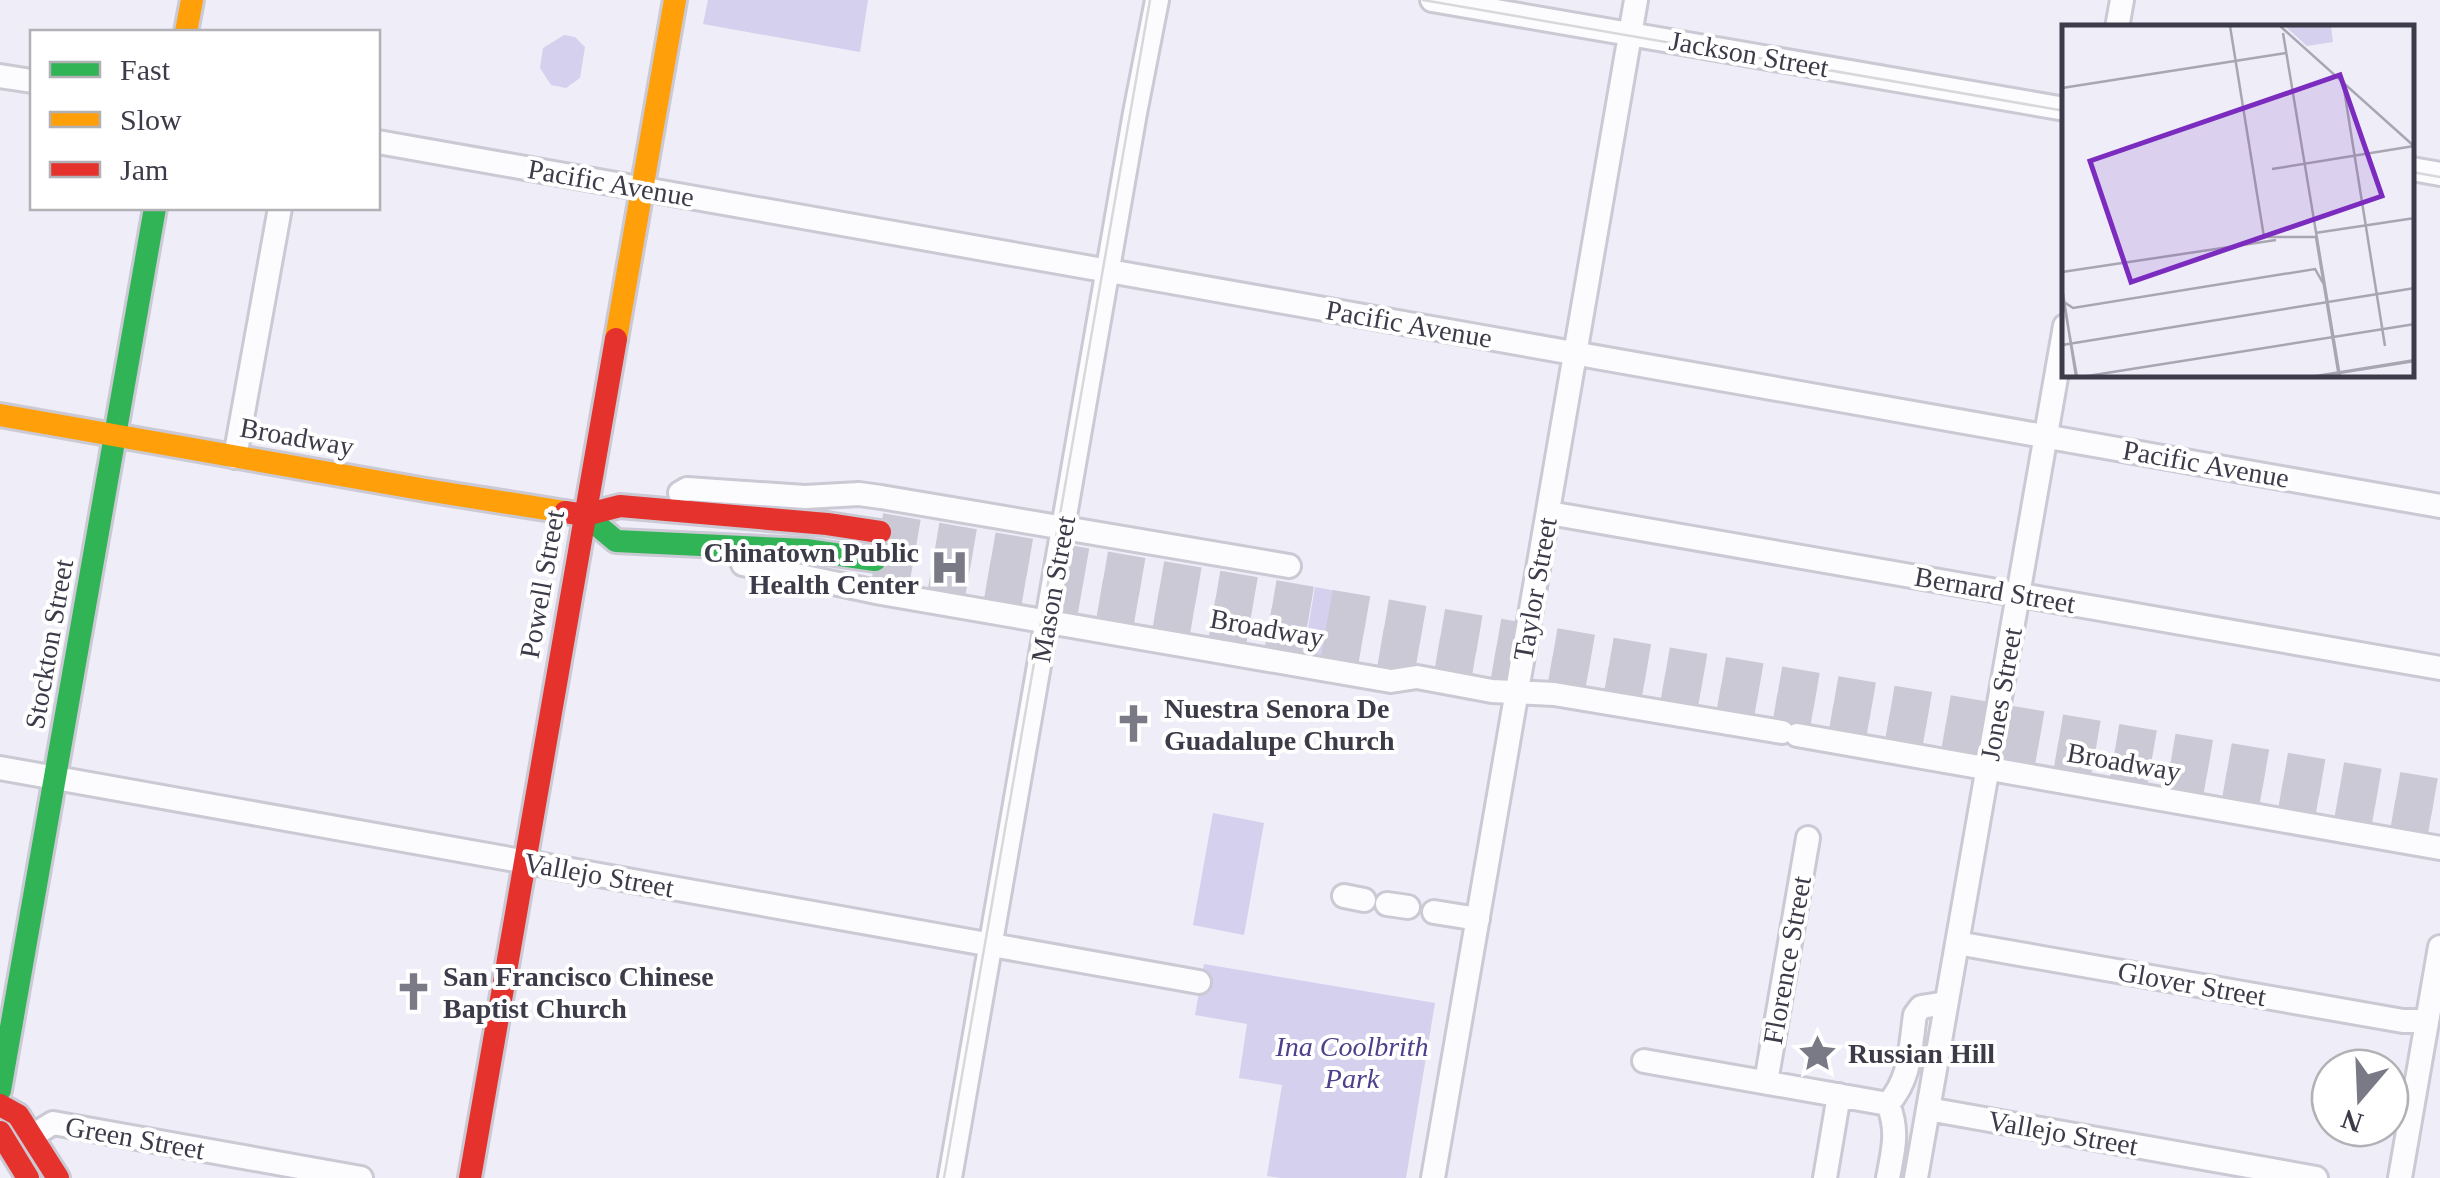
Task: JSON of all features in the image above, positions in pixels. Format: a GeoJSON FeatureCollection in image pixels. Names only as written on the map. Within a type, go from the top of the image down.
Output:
{"type":"FeatureCollection","features":[{"type":"Feature","properties":{"kind":"street"},"geometry":{"type":"LineString","coordinates":[[186,30],[192,0]]}},
{"type":"Feature","properties":{"kind":"street","name":"Powell Street"},"geometry":{"type":"LineString","coordinates":[[470,1178],[675,0]]}},
{"type":"Feature","properties":{"kind":"street","name":"Mason Street"},"geometry":{"type":"LineString","coordinates":[[950,1178],[1157,0]]}},
{"type":"Feature","properties":{"kind":"street","name":"Jackson Street"},"geometry":{"type":"LineString","coordinates":[[1432,0],[2062,108]]}},
{"type":"Feature","properties":{"kind":"street","name":"Taylor Street"},"geometry":{"type":"LineString","coordinates":[[1433,1178],[1636,0]]}},
{"type":"Feature","properties":{"kind":"street"},"geometry":{"type":"LineString","coordinates":[[2118,25],[2122,0]]}},
{"type":"Feature","properties":{"kind":"street"},"geometry":{"type":"LineString","coordinates":[[0,76],[30,81]]}},
{"type":"Feature","properties":{"kind":"street","name":"Pacific Avenue"},"geometry":{"type":"LineString","coordinates":[[380,142],[2440,506]]}},
{"type":"Feature","properties":{"kind":"street"},"geometry":{"type":"LineString","coordinates":[[2415,170],[2440,174]]}},
{"type":"Feature","properties":{"kind":"street","name":"Stockton Street"},"geometry":{"type":"LineString","coordinates":[[0,1090],[156,210]]}},
{"type":"Feature","properties":{"kind":"street"},"geometry":{"type":"LineString","coordinates":[[235,457],[280,210]]}},
{"type":"Feature","properties":{"kind":"street","name":"Jones Street"},"geometry":{"type":"LineString","coordinates":[[1916,1178],[2062,343]]}},
{"type":"Feature","properties":{"kind":"street","name":"Broadway"},"geometry":{"type":"LineString","coordinates":[[0,415],[585,515],[620,506],[676,502],[880,532]]}},
{"type":"Feature","properties":{"kind":"street","name":"Broadway"},"geometry":{"type":"LineString","coordinates":[[676,502],[687,489],[805,498],[859,494],[1289,566]]}},
{"type":"Feature","properties":{"kind":"street","name":"Bernard Street"},"geometry":{"type":"LineString","coordinates":[[1549,512],[2440,668]]}},
{"type":"Feature","properties":{"kind":"street","name":"Broadway"},"geometry":{"type":"LineString","coordinates":[[585,515],[616,541],[806,550],[875,560]]}},
{"type":"Feature","properties":{"kind":"street","name":"Broadway"},"geometry":{"type":"LineString","coordinates":[[720,547],[743,564],[881,593],[1391,681],[1417,677],[1492,691],[1554,694],[2440,848]]}},
{"type":"Feature","properties":{"kind":"street","name":"Vallejo Street"},"geometry":{"type":"LineString","coordinates":[[0,768],[1198,982]]}},
{"type":"Feature","properties":{"kind":"street","name":"Florence Street"},"geometry":{"type":"LineString","coordinates":[[1766,1082],[1808,838]]}},
{"type":"Feature","properties":{"kind":"street"},"geometry":{"type":"LineString","coordinates":[[1434,912],[1478,919]]}},
{"type":"Feature","properties":{"kind":"street","name":"Glover Street"},"geometry":{"type":"LineString","coordinates":[[1957,944],[2400,1021],[2427,1021]]}},
{"type":"Feature","properties":{"kind":"street"},"geometry":{"type":"LineString","coordinates":[[2400,1178],[2440,946]]}},
{"type":"Feature","properties":{"kind":"street"},"geometry":{"type":"LineString","coordinates":[[1888,1104],[1905,1080],[1915,1016],[1921,1007],[1946,1003]]}},
{"type":"Feature","properties":{"kind":"street"},"geometry":{"type":"LineString","coordinates":[[1644,1061],[1888,1104]]}},
{"type":"Feature","properties":{"kind":"street"},"geometry":{"type":"LineString","coordinates":[[1824,1178],[1840,1095]]}},
{"type":"Feature","properties":{"kind":"street"},"geometry":{"type":"LineString","coordinates":[[1888,1104],[1896,1135],[1888,1178]]}},
{"type":"Feature","properties":{"kind":"street"},"geometry":{"type":"LineString","coordinates":[[0,1105],[18,1114],[58,1178]]}},
{"type":"Feature","properties":{"kind":"street","name":"Vallejo Street"},"geometry":{"type":"LineString","coordinates":[[1928,1109],[2316,1178]]}},
{"type":"Feature","properties":{"kind":"street","name":"Green Street"},"geometry":{"type":"LineString","coordinates":[[32,1136],[54,1123],[361,1178]]}},
{"type":"Feature","properties":{"kind":"street"},"geometry":{"type":"LineString","coordinates":[[0,1132],[15,1170]]}},
{"type":"Feature","properties":{"kind":"green space"},"geometry":{"type":"Polygon","coordinates":[[[708,0],[868,0],[860,52],[703,24],[708,0]]]}},
{"type":"Feature","properties":{"kind":"green space"},"geometry":{"type":"Polygon","coordinates":[[[564,35],[575,37],[585,47],[580,78],[566,88],[551,85],[540,68],[543,48],[564,35]]]}},
{"type":"Feature","properties":{"kind":"green space"},"geometry":{"type":"Polygon","coordinates":[[[1315,587],[1359,595],[1345,659],[1304,652],[1315,587]]]}},
{"type":"Feature","properties":{"kind":"green space"},"geometry":{"type":"Polygon","coordinates":[[[1213,813],[1264,823],[1244,935],[1193,925],[1213,813]]]}},
{"type":"Feature","properties":{"kind":"green space","name":"Ina Coolbrith Park"},"geometry":{"type":"Polygon","coordinates":[[[1204,964],[1435,1003],[1406,1178],[1267,1176],[1282,1085],[1239,1078],[1247,1024],[1195,1015],[1204,964]]]}},
{"type":"Feature","properties":{"kind":"tunnel"},"geometry":{"type":"LineString","coordinates":[[880,532],[2440,798]]}},
{"type":"Feature","properties":{"kind":"tunnel"},"geometry":{"type":"LineString","coordinates":[[875,560],[2440,827]]}},
{"type":"Feature","properties":{"kind":"tram line"},"geometry":{"type":"LineString","coordinates":[[944,1178],[1150,0]]}},
{"type":"Feature","properties":{"kind":"tram line"},"geometry":{"type":"LineString","coordinates":[[1423,0],[2062,110]]}},
{"type":"Feature","properties":{"kind":"tram line"},"geometry":{"type":"LineString","coordinates":[[2415,173],[2440,177]]}},
{"type":"Feature","properties":{"kind":"traffic: fast"},"geometry":{"type":"LineString","coordinates":[[0,1090],[155,210]]}},
{"type":"Feature","properties":{"kind":"traffic: fast"},"geometry":{"type":"LineString","coordinates":[[585,515],[616,541],[806,550],[875,560]]}},
{"type":"Feature","properties":{"kind":"traffic: slow"},"geometry":{"type":"LineString","coordinates":[[186,30],[192,0]]}},
{"type":"Feature","properties":{"kind":"traffic: slow"},"geometry":{"type":"LineString","coordinates":[[616,339],[675,0]]}},
{"type":"Feature","properties":{"kind":"traffic: slow"},"geometry":{"type":"LineString","coordinates":[[0,415],[565,512]]}},
{"type":"Feature","properties":{"kind":"traffic: jam"},"geometry":{"type":"LineString","coordinates":[[470,1178],[616,339]]}},
{"type":"Feature","properties":{"kind":"traffic: jam"},"geometry":{"type":"LineString","coordinates":[[565,512],[585,515],[620,506],[880,532]]}},
{"type":"Feature","properties":{"kind":"traffic: jam"},"geometry":{"type":"LineString","coordinates":[[0,1105],[18,1115],[58,1178]]}},
{"type":"Feature","properties":{"kind":"traffic: jam"},"geometry":{"type":"LineString","coordinates":[[0,1132],[28,1178]]}},
{"type":"Feature","properties":{"kind":"place","name":"Chinatown Public Health Center"},"geometry":{"type":"Point","coordinates":[949,568]}},
{"type":"Feature","properties":{"kind":"place","name":"Nuestra Senora De Guadalupe Church"},"geometry":{"type":"Point","coordinates":[1134,724]}},
{"type":"Feature","properties":{"kind":"place","name":"San Francisco Chinese Baptist Church"},"geometry":{"type":"Point","coordinates":[413,992]}},
{"type":"Feature","properties":{"kind":"place","name":"Russian Hill"},"geometry":{"type":"Point","coordinates":[1818,1053]}}]}
